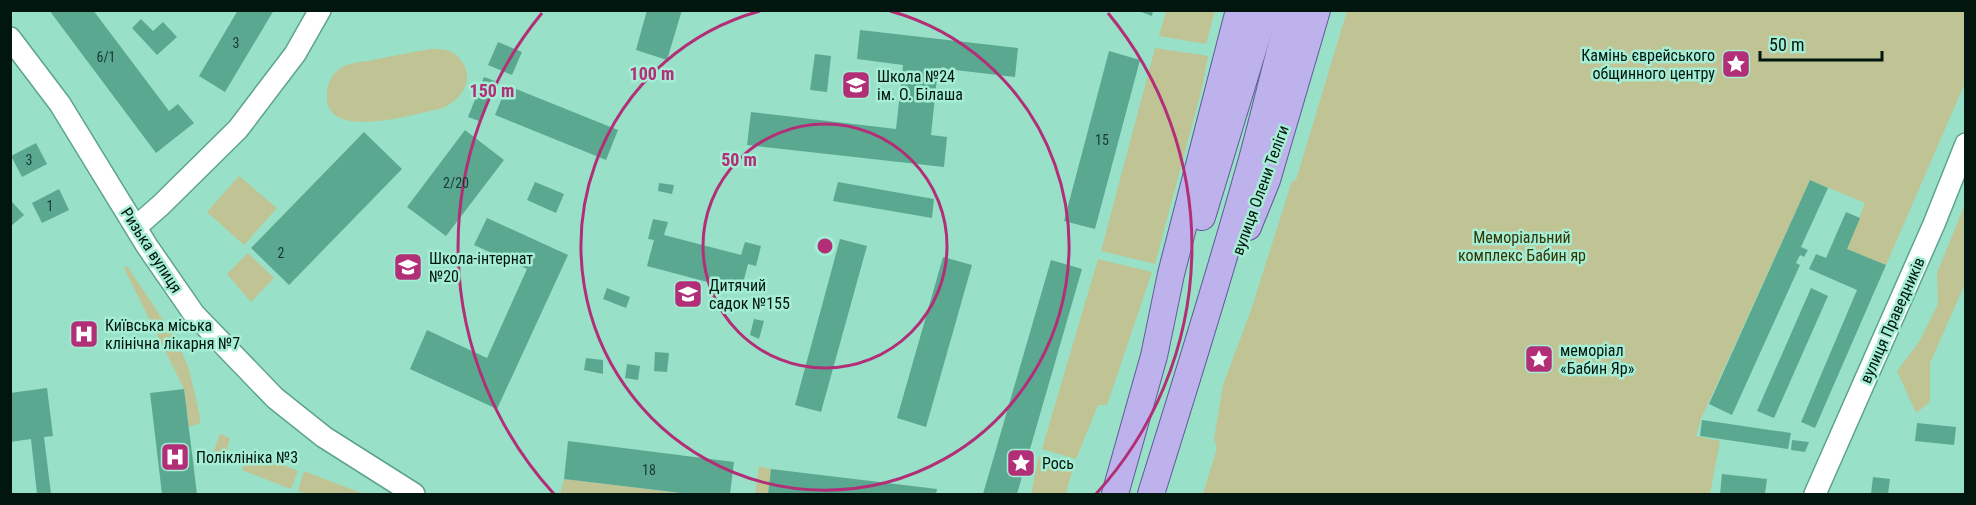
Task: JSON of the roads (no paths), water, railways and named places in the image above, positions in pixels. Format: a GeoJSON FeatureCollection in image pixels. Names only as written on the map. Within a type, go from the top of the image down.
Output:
{"type":"FeatureCollection","features":[{"type":"Feature","properties":{"kind":"main road"},"geometry":{"type":"LineString","coordinates":[[1115,495],[1154,356],[1172,274],[1239,10]]}},
{"type":"Feature","properties":{"kind":"main road"},"geometry":{"type":"LineString","coordinates":[[1154,356],[1184,276],[1265,10]]}},
{"type":"Feature","properties":{"kind":"main road","name":"вулиця Олени Теліги"},"geometry":{"type":"LineString","coordinates":[[1151,495],[1192,367],[1248,175],[1291,10]]}},
{"type":"Feature","properties":{"kind":"main road","name":"вулиця Олени Теліги"},"geometry":{"type":"LineString","coordinates":[[1192,367],[1267,180],[1317,10]]}},
{"type":"Feature","properties":{"kind":"street"},"geometry":{"type":"LineString","coordinates":[[136,227],[238,129],[295,54],[320,10]]}},
{"type":"Feature","properties":{"kind":"street","name":"Ризька вулиця"},"geometry":{"type":"LineString","coordinates":[[10,38],[60,104],[136,227],[194,314],[275,398],[324,437],[414,495]]}},
{"type":"Feature","properties":{"kind":"street","name":"вулиця Праведників"},"geometry":{"type":"LineString","coordinates":[[1815,495],[1934,224],[1965,144]]}},
{"type":"Feature","properties":{"kind":"place","name":"Камінь єврейського общинного центру"},"geometry":{"type":"Point","coordinates":[1736,64]}},
{"type":"Feature","properties":{"kind":"place","name":"Школа №24 ім. О. Білаша"},"geometry":{"type":"Point","coordinates":[856,85]}},
{"type":"Feature","properties":{"kind":"place","name":"Школа-інтернат №20"},"geometry":{"type":"Point","coordinates":[408,267]}},
{"type":"Feature","properties":{"kind":"place","name":"Дитячий садок №155"},"geometry":{"type":"Point","coordinates":[688,294]}},
{"type":"Feature","properties":{"kind":"place","name":"Київська міська клінічна лікарня №7"},"geometry":{"type":"Point","coordinates":[84,334]}},
{"type":"Feature","properties":{"kind":"place","name":"меморіал «Бабин Яр»"},"geometry":{"type":"Point","coordinates":[1539,359]}},
{"type":"Feature","properties":{"kind":"place","name":"Поліклініка №3"},"geometry":{"type":"Point","coordinates":[175,457]}},
{"type":"Feature","properties":{"kind":"place","name":"Рось"},"geometry":{"type":"Point","coordinates":[1021,463]}},
{"type":"Feature","properties":{"kind":"park label","name":"Меморіальний комплекс Бабин яр"},"geometry":{"type":"Point","coordinates":[1522,246]}}]}
